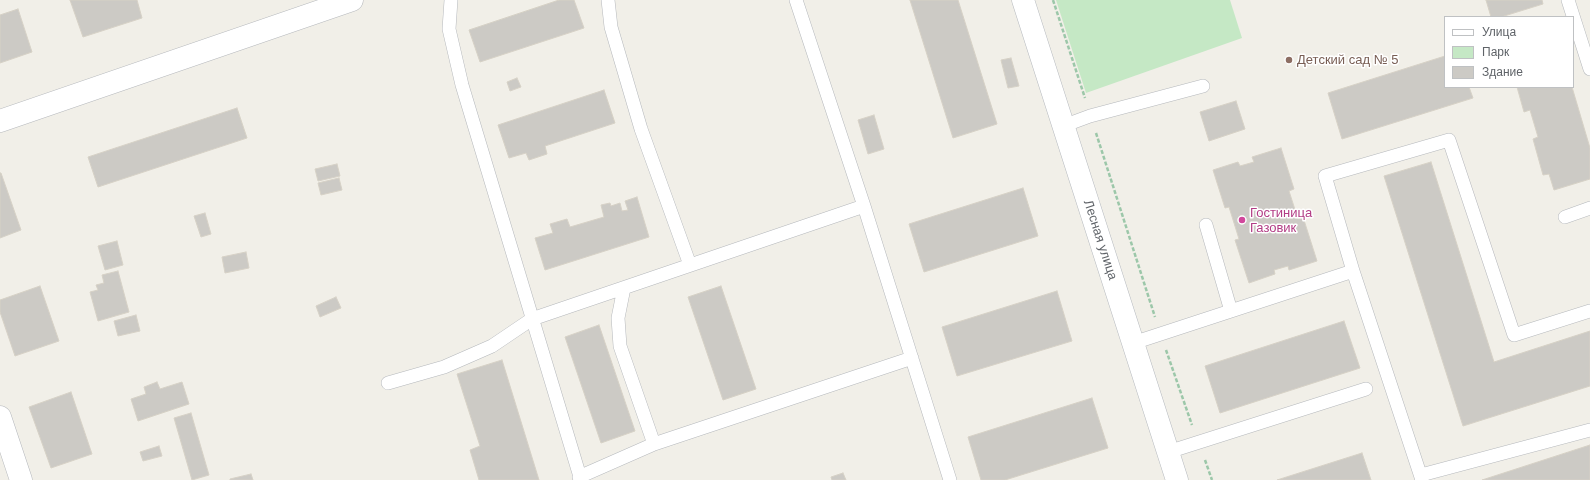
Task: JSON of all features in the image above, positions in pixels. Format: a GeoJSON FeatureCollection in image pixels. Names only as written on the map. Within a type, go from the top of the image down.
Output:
{"type":"FeatureCollection","features":[{"type":"Feature","properties":{"kind":"main road"},"geometry":{"type":"LineString","coordinates":[[0,121],[352,0]]}},
{"type":"Feature","properties":{"kind":"main road","name":"Лесная улица"},"geometry":{"type":"LineString","coordinates":[[1023,0],[1177,480]]}},
{"type":"Feature","properties":{"kind":"main road"},"geometry":{"type":"LineString","coordinates":[[0,417],[21,480]]}},
{"type":"Feature","properties":{"kind":"lane"},"geometry":{"type":"LineString","coordinates":[[451,0],[449,29],[462,85],[580,478],[654,444],[912,358]]}},
{"type":"Feature","properties":{"kind":"lane"},"geometry":{"type":"LineString","coordinates":[[608,0],[611,27],[641,129],[690,265]]}},
{"type":"Feature","properties":{"kind":"lane"},"geometry":{"type":"LineString","coordinates":[[796,0],[864,206],[950,480]]}},
{"type":"Feature","properties":{"kind":"lane"},"geometry":{"type":"LineString","coordinates":[[1568,0],[1573,16]]}},
{"type":"Feature","properties":{"kind":"lane"},"geometry":{"type":"LineString","coordinates":[[1574,19],[1590,69]]}},
{"type":"Feature","properties":{"kind":"lane"},"geometry":{"type":"LineString","coordinates":[[1064,126],[1090,116],[1203,86]]}},
{"type":"Feature","properties":{"kind":"lane"},"geometry":{"type":"LineString","coordinates":[[1590,311],[1514,335],[1449,140],[1325,176],[1353,271],[1422,477],[1590,430]]}},
{"type":"Feature","properties":{"kind":"lane"},"geometry":{"type":"LineString","coordinates":[[388,383],[444,367],[492,346],[532,319],[864,206]]}},
{"type":"Feature","properties":{"kind":"lane"},"geometry":{"type":"LineString","coordinates":[[1565,216],[1590,208]]}},
{"type":"Feature","properties":{"kind":"lane"},"geometry":{"type":"LineString","coordinates":[[1206,226],[1231,311]]}},
{"type":"Feature","properties":{"kind":"lane"},"geometry":{"type":"LineString","coordinates":[[1133,343],[1353,271]]}},
{"type":"Feature","properties":{"kind":"lane"},"geometry":{"type":"LineString","coordinates":[[624,288],[618,318],[620,346],[654,444]]}},
{"type":"Feature","properties":{"kind":"lane"},"geometry":{"type":"LineString","coordinates":[[1168,452],[1366,389]]}},
{"type":"Feature","properties":{"kind":"path"},"geometry":{"type":"LineString","coordinates":[[1052,0],[1160,334],[1194,429]]}},
{"type":"Feature","properties":{"kind":"path"},"geometry":{"type":"LineString","coordinates":[[1204,458],[1212,480]]}},
{"type":"Feature","properties":{"kind":"green space"},"geometry":{"type":"Polygon","coordinates":[[[1056,0],[1230,0],[1242,38],[1086,93],[1056,0]]]}},
{"type":"Feature","properties":{"kind":"building"},"geometry":{"type":"Polygon","coordinates":[[[70,0],[137,0],[142,18],[83,37],[70,0]]]}},
{"type":"Feature","properties":{"kind":"building"},"geometry":{"type":"Polygon","coordinates":[[[559,0],[574,0],[584,28],[480,62],[469,30],[559,0]]]}},
{"type":"Feature","properties":{"kind":"building"},"geometry":{"type":"Polygon","coordinates":[[[910,0],[958,0],[997,124],[953,138],[910,0]]]}},
{"type":"Feature","properties":{"kind":"building"},"geometry":{"type":"Polygon","coordinates":[[[1486,0],[1542,0],[1543,4],[1504,16],[1491,16],[1486,0]]]}},
{"type":"Feature","properties":{"kind":"building"},"geometry":{"type":"Polygon","coordinates":[[[18,9],[32,52],[0,63],[0,15],[18,9]]]}},
{"type":"Feature","properties":{"kind":"building"},"geometry":{"type":"Polygon","coordinates":[[[1444,56],[1444,88],[1469,88],[1473,98],[1342,139],[1328,93],[1444,56]]]}},
{"type":"Feature","properties":{"kind":"building"},"geometry":{"type":"Polygon","coordinates":[[[1011,58],[1019,86],[1008,88],[1001,60],[1011,58]]]}},
{"type":"Feature","properties":{"kind":"building"},"geometry":{"type":"Polygon","coordinates":[[[517,78],[521,87],[510,91],[507,82],[517,78]]]}},
{"type":"Feature","properties":{"kind":"building"},"geometry":{"type":"Polygon","coordinates":[[[1517,88],[1572,88],[1590,148],[1590,179],[1554,190],[1549,174],[1543,175],[1533,139],[1538,137],[1530,110],[1524,112],[1517,88]]]}},
{"type":"Feature","properties":{"kind":"building"},"geometry":{"type":"Polygon","coordinates":[[[604,90],[615,123],[545,146],[547,154],[529,160],[526,153],[509,158],[498,125],[604,90]]]}},
{"type":"Feature","properties":{"kind":"building"},"geometry":{"type":"Polygon","coordinates":[[[1236,101],[1245,129],[1209,141],[1200,112],[1236,101]]]}},
{"type":"Feature","properties":{"kind":"building"},"geometry":{"type":"Polygon","coordinates":[[[237,108],[247,138],[98,187],[88,157],[237,108]]]}},
{"type":"Feature","properties":{"kind":"building"},"geometry":{"type":"Polygon","coordinates":[[[874,115],[884,149],[868,154],[858,120],[874,115]]]}},
{"type":"Feature","properties":{"kind":"building"},"geometry":{"type":"Polygon","coordinates":[[[1281,148],[1294,189],[1289,191],[1298,219],[1303,217],[1317,261],[1289,270],[1288,266],[1274,270],[1275,274],[1249,283],[1235,240],[1239,239],[1229,207],[1225,208],[1213,170],[1238,162],[1240,166],[1254,162],[1252,157],[1281,148]]]}},
{"type":"Feature","properties":{"kind":"building"},"geometry":{"type":"Polygon","coordinates":[[[1431,162],[1494,362],[1590,331],[1590,386],[1463,426],[1384,176],[1431,162]]]}},
{"type":"Feature","properties":{"kind":"building"},"geometry":{"type":"Polygon","coordinates":[[[337,164],[340,176],[318,181],[315,169],[337,164]]]}},
{"type":"Feature","properties":{"kind":"building"},"geometry":{"type":"Polygon","coordinates":[[[0,173],[21,230],[0,238],[0,173]]]}},
{"type":"Feature","properties":{"kind":"building"},"geometry":{"type":"Polygon","coordinates":[[[339,178],[342,190],[321,195],[318,183],[339,178]]]}},
{"type":"Feature","properties":{"kind":"building"},"geometry":{"type":"Polygon","coordinates":[[[1023,188],[1038,236],[924,272],[909,224],[1023,188]]]}},
{"type":"Feature","properties":{"kind":"building"},"geometry":{"type":"Polygon","coordinates":[[[637,197],[649,237],[545,270],[535,238],[553,233],[550,224],[567,219],[570,227],[604,217],[601,205],[610,203],[611,206],[620,203],[622,211],[628,210],[625,201],[637,197]]]}},
{"type":"Feature","properties":{"kind":"building"},"geometry":{"type":"Polygon","coordinates":[[[205,213],[211,234],[201,237],[194,216],[205,213]]]}},
{"type":"Feature","properties":{"kind":"building"},"geometry":{"type":"Polygon","coordinates":[[[117,241],[123,265],[105,270],[98,246],[117,241]]]}},
{"type":"Feature","properties":{"kind":"building"},"geometry":{"type":"Polygon","coordinates":[[[246,252],[249,268],[225,273],[222,257],[246,252]]]}},
{"type":"Feature","properties":{"kind":"building"},"geometry":{"type":"Polygon","coordinates":[[[118,271],[129,312],[98,321],[90,292],[98,290],[96,285],[104,283],[102,275],[118,271]]]}},
{"type":"Feature","properties":{"kind":"building"},"geometry":{"type":"Polygon","coordinates":[[[40,286],[59,341],[15,356],[0,312],[0,300],[40,286]]]}},
{"type":"Feature","properties":{"kind":"building"},"geometry":{"type":"Polygon","coordinates":[[[721,286],[756,389],[723,400],[688,297],[721,286]]]}},
{"type":"Feature","properties":{"kind":"building"},"geometry":{"type":"Polygon","coordinates":[[[1057,291],[1072,341],[957,376],[942,327],[1057,291]]]}},
{"type":"Feature","properties":{"kind":"building"},"geometry":{"type":"Polygon","coordinates":[[[336,297],[341,308],[320,317],[316,306],[336,297]]]}},
{"type":"Feature","properties":{"kind":"building"},"geometry":{"type":"Polygon","coordinates":[[[136,315],[140,331],[118,336],[114,321],[136,315]]]}},
{"type":"Feature","properties":{"kind":"building"},"geometry":{"type":"Polygon","coordinates":[[[1344,321],[1360,368],[1220,413],[1205,366],[1344,321]]]}},
{"type":"Feature","properties":{"kind":"building"},"geometry":{"type":"Polygon","coordinates":[[[599,325],[635,431],[601,443],[565,337],[599,325]]]}},
{"type":"Feature","properties":{"kind":"building"},"geometry":{"type":"Polygon","coordinates":[[[502,360],[539,480],[479,480],[470,450],[480,446],[457,374],[502,360]]]}},
{"type":"Feature","properties":{"kind":"building"},"geometry":{"type":"Polygon","coordinates":[[[157,382],[160,389],[182,382],[189,404],[138,421],[131,399],[146,394],[144,387],[157,382]]]}},
{"type":"Feature","properties":{"kind":"building"},"geometry":{"type":"Polygon","coordinates":[[[71,392],[92,454],[51,468],[29,407],[71,392]]]}},
{"type":"Feature","properties":{"kind":"building"},"geometry":{"type":"Polygon","coordinates":[[[1092,398],[1108,448],[1005,480],[981,480],[968,437],[1092,398]]]}},
{"type":"Feature","properties":{"kind":"building"},"geometry":{"type":"Polygon","coordinates":[[[191,413],[209,475],[192,480],[174,418],[191,413]]]}},
{"type":"Feature","properties":{"kind":"building"},"geometry":{"type":"Polygon","coordinates":[[[1590,445],[1590,480],[1482,480],[1590,445]]]}},
{"type":"Feature","properties":{"kind":"building"},"geometry":{"type":"Polygon","coordinates":[[[159,446],[162,456],[143,461],[140,452],[159,446]]]}},
{"type":"Feature","properties":{"kind":"building"},"geometry":{"type":"Polygon","coordinates":[[[1362,453],[1371,480],[1277,480],[1362,453]]]}},
{"type":"Feature","properties":{"kind":"building"},"geometry":{"type":"Polygon","coordinates":[[[843,473],[846,480],[832,480],[831,477],[843,473]]]}},
{"type":"Feature","properties":{"kind":"building"},"geometry":{"type":"Polygon","coordinates":[[[251,474],[253,480],[230,480],[230,479],[251,474]]]}},
{"type":"Feature","properties":{"kind":"place","name":"Детский сад № 5"},"geometry":{"type":"Point","coordinates":[1289,60]}},
{"type":"Feature","properties":{"kind":"place","name":"Гостиница Газовик"},"geometry":{"type":"Point","coordinates":[1242,220]}}]}
